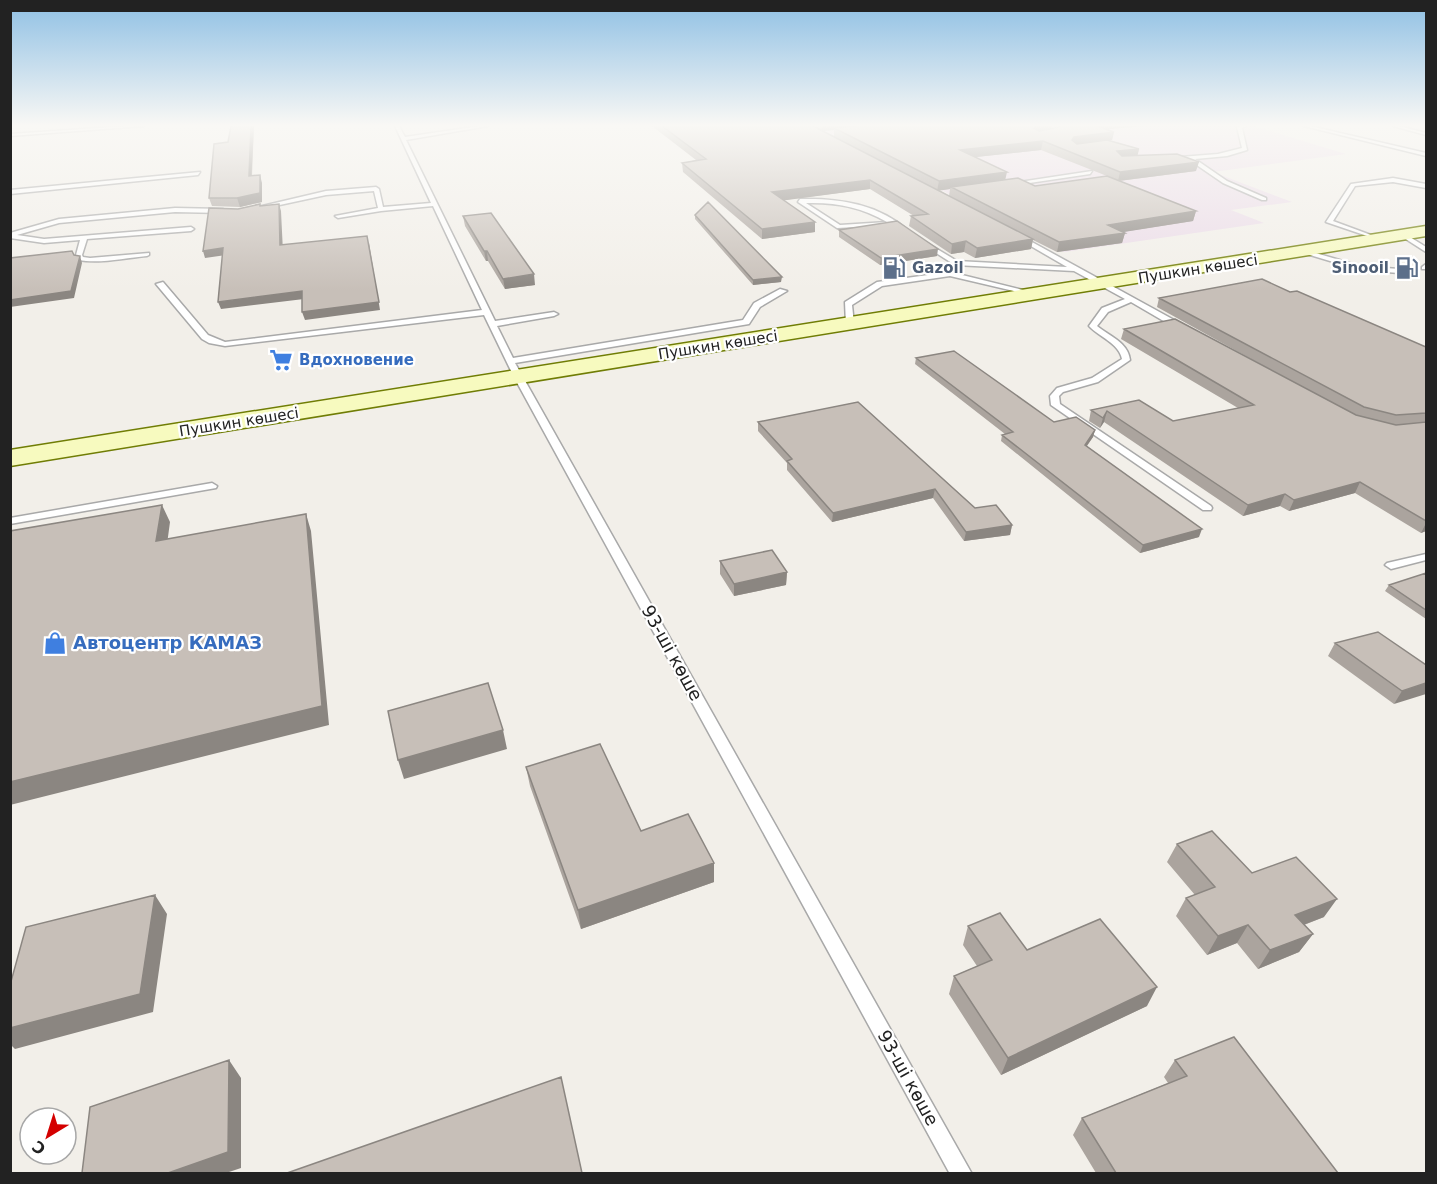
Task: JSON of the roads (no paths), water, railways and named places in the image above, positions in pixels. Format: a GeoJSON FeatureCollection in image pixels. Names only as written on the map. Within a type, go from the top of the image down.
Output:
{"type":"FeatureCollection","features":[{"type":"Feature","properties":{"kind":"main road","name":"Пушкин көшесі"},"geometry":{"type":"LineString","coordinates":[[10,458],[514,369],[850,324],[1377,239],[1420,237]]}},
{"type":"Feature","properties":{"kind":"lane"},"geometry":{"type":"LineString","coordinates":[[10,192],[116,181]]}},
{"type":"Feature","properties":{"kind":"lane","name":"93-ші көше"},"geometry":{"type":"LineString","coordinates":[[423,181],[514,369],[962,1173]]}},
{"type":"Feature","properties":{"kind":"lane"},"geometry":{"type":"LineString","coordinates":[[1008,184],[1027,181]]}},
{"type":"Feature","properties":{"kind":"lane"},"geometry":{"type":"LineString","coordinates":[[1224,181],[1264,199]]}},
{"type":"Feature","properties":{"kind":"lane"},"geometry":{"type":"LineString","coordinates":[[1377,239],[1329,222],[1353,185],[1383,181]]}},
{"type":"Feature","properties":{"kind":"lane"},"geometry":{"type":"LineString","coordinates":[[1400,181],[1426,186]]}},
{"type":"Feature","properties":{"kind":"lane"},"geometry":{"type":"LineString","coordinates":[[252,209],[326,193],[366,188],[376,189],[381,209]]}},
{"type":"Feature","properties":{"kind":"lane"},"geometry":{"type":"LineString","coordinates":[[894,223],[839,227],[800,201],[832,200],[872,209],[894,223],[955,263],[1079,269]]}},
{"type":"Feature","properties":{"kind":"lane"},"geometry":{"type":"LineString","coordinates":[[338,216],[434,204]]}},
{"type":"Feature","properties":{"kind":"lane"},"geometry":{"type":"LineString","coordinates":[[10,235],[70,220],[175,210],[229,211]]}},
{"type":"Feature","properties":{"kind":"lane"},"geometry":{"type":"LineString","coordinates":[[10,235],[30,241],[84,239],[191,229]]}},
{"type":"Feature","properties":{"kind":"lane"},"geometry":{"type":"LineString","coordinates":[[1008,232],[1079,269],[1191,333]]}},
{"type":"Feature","properties":{"kind":"lane"},"geometry":{"type":"LineString","coordinates":[[84,239],[80,259],[147,254]]}},
{"type":"Feature","properties":{"kind":"lane"},"geometry":{"type":"LineString","coordinates":[[1302,252],[1360,268],[1399,271]]}},
{"type":"Feature","properties":{"kind":"lane"},"geometry":{"type":"LineString","coordinates":[[850,324],[848,304],[880,284],[950,274],[1036,294]]}},
{"type":"Feature","properties":{"kind":"lane"},"geometry":{"type":"LineString","coordinates":[[160,284],[205,337],[225,344],[489,318],[554,314]]}},
{"type":"Feature","properties":{"kind":"lane"},"geometry":{"type":"LineString","coordinates":[[514,369],[746,322],[757,305],[783,291]]}},
{"type":"Feature","properties":{"kind":"lane"},"geometry":{"type":"LineString","coordinates":[[1130,300],[1105,310],[1093,326],[1122,347],[1126,360],[1095,380],[1060,390],[1054,396],[1056,405],[1207,508]]}},
{"type":"Feature","properties":{"kind":"lane"},"geometry":{"type":"LineString","coordinates":[[10,521],[212,486]]}},
{"type":"Feature","properties":{"kind":"lane"},"geometry":{"type":"LineString","coordinates":[[1391,565],[1426,557]]}},
{"type":"Feature","properties":{"kind":"place","name":"Gazoil"},"geometry":{"type":"Point","coordinates":[894,268]}},
{"type":"Feature","properties":{"kind":"place","name":"Sinooil"},"geometry":{"type":"Point","coordinates":[1407,268]}},
{"type":"Feature","properties":{"kind":"place","name":"Вдохновение"},"geometry":{"type":"Point","coordinates":[281,360]}},
{"type":"Feature","properties":{"kind":"place","name":"Автоцентр КАМАЗ"},"geometry":{"type":"Point","coordinates":[55,643]}}]}
